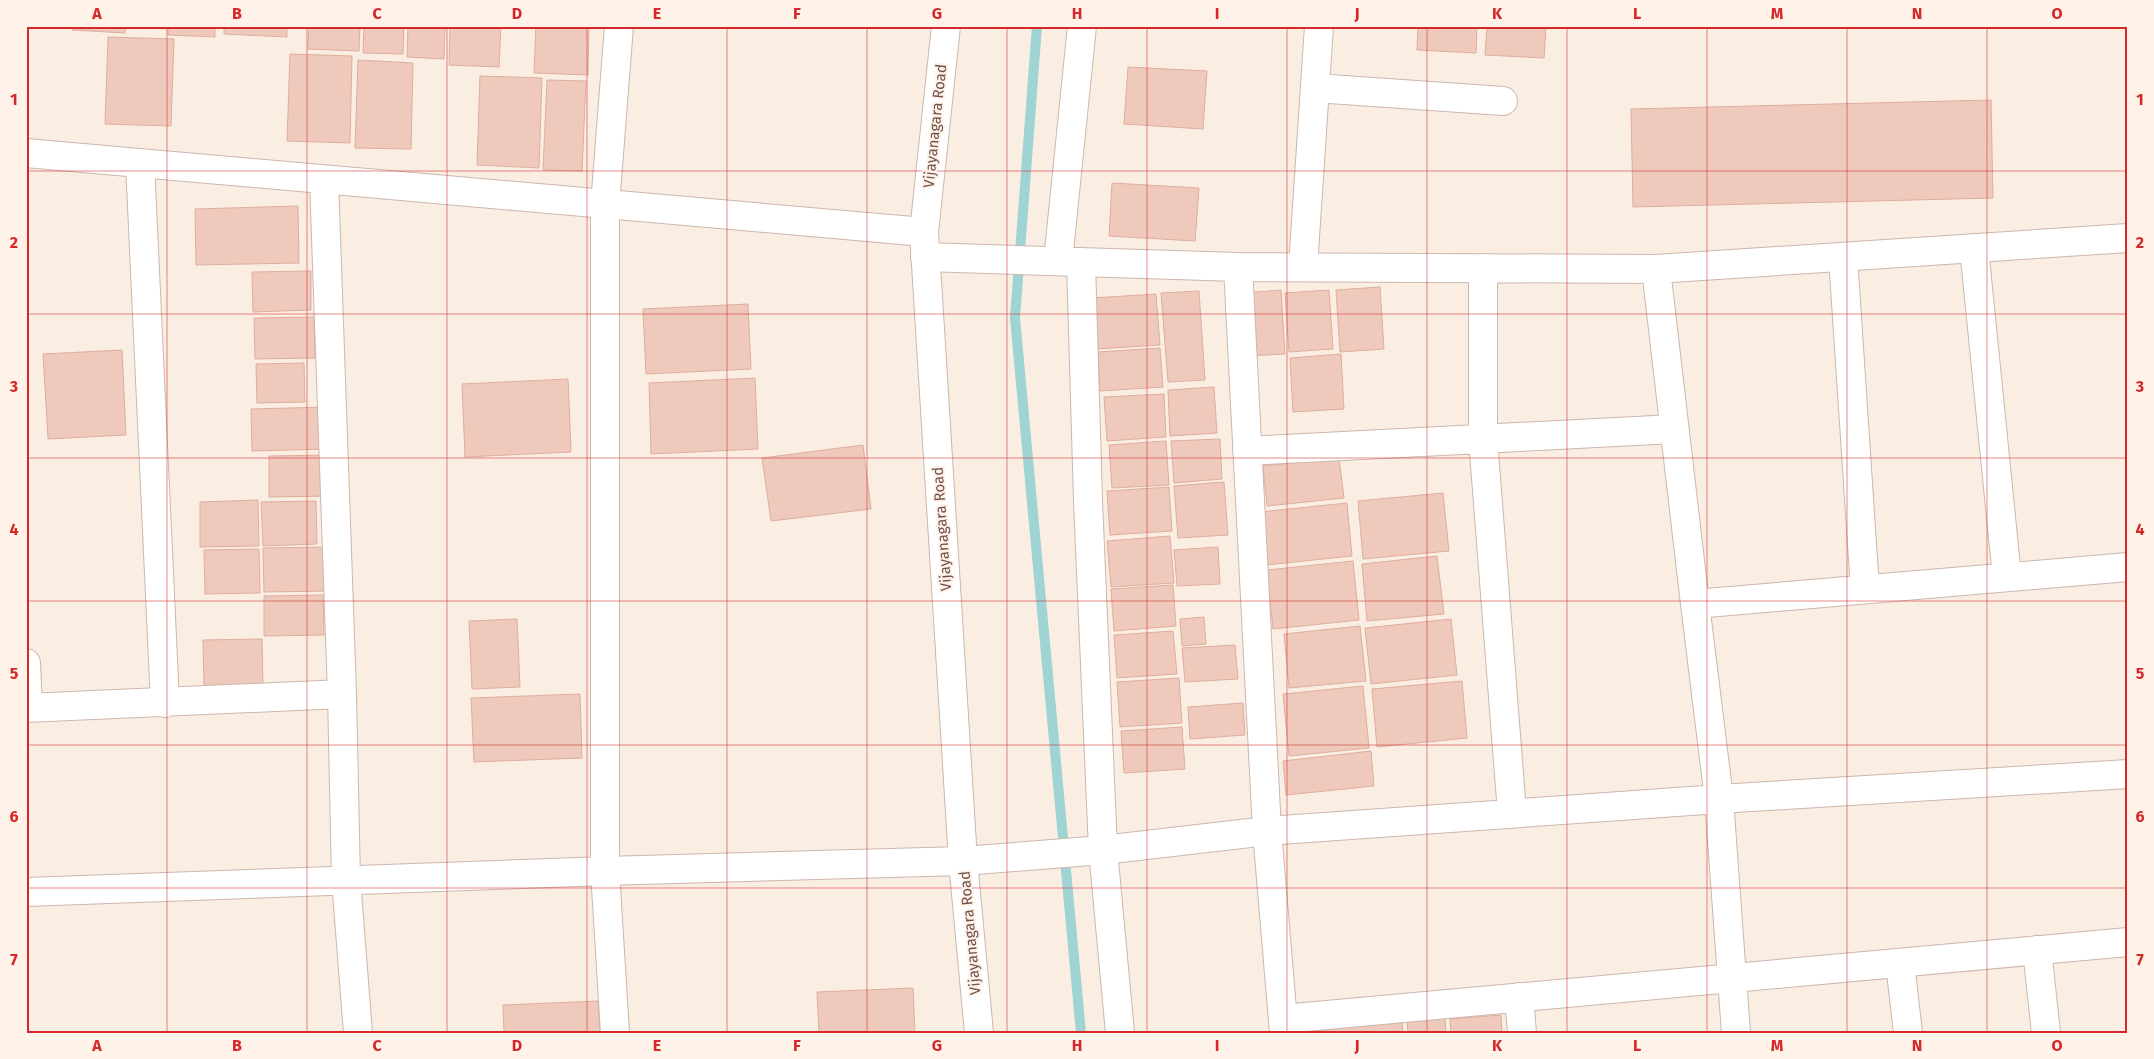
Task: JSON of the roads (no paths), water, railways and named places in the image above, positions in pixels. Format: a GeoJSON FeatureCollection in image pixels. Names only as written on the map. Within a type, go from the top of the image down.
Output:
{"type":"FeatureCollection","features":[{"type":"Feature","properties":{"kind":"street"},"geometry":{"type":"LineString","coordinates":[[615,1033],[604,871],[604,205],[619,26]]}},
{"type":"Feature","properties":{"kind":"street","name":"Vijayanagara Road"},"geometry":{"type":"LineString","coordinates":[[946,26],[925,245],[963,861],[979,1033]]}},
{"type":"Feature","properties":{"kind":"street"},"geometry":{"type":"LineString","coordinates":[[1082,26],[1070,261],[1088,501],[1103,850],[1120,1033]]}},
{"type":"Feature","properties":{"kind":"street"},"geometry":{"type":"LineString","coordinates":[[1303,267],[1319,26]]}},
{"type":"Feature","properties":{"kind":"street"},"geometry":{"type":"LineString","coordinates":[[1315,88],[1504,100]]}},
{"type":"Feature","properties":{"kind":"street"},"geometry":{"type":"LineString","coordinates":[[26,153],[604,205],[1070,261],[1238,267],[1656,269],[2128,238]]}},
{"type":"Feature","properties":{"kind":"street"},"geometry":{"type":"LineString","coordinates":[[140,163],[165,702]]}},
{"type":"Feature","properties":{"kind":"street"},"geometry":{"type":"LineString","coordinates":[[324,180],[342,694],[346,880],[358,1033]]}},
{"type":"Feature","properties":{"kind":"street"},"geometry":{"type":"LineString","coordinates":[[1974,248],[2007,577]]}},
{"type":"Feature","properties":{"kind":"street"},"geometry":{"type":"LineString","coordinates":[[1843,257],[1865,589]]}},
{"type":"Feature","properties":{"kind":"street"},"geometry":{"type":"LineString","coordinates":[[1238,267],[1267,831],[1284,1026],[1519,998],[2128,942]]}},
{"type":"Feature","properties":{"kind":"street"},"geometry":{"type":"LineString","coordinates":[[1482,268],[1482,439],[1512,814]]}},
{"type":"Feature","properties":{"kind":"street"},"geometry":{"type":"LineString","coordinates":[[1656,269],[1694,604],[1719,799],[1736,1033]]}},
{"type":"Feature","properties":{"kind":"street"},"geometry":{"type":"LineString","coordinates":[[1247,451],[1674,429]]}},
{"type":"Feature","properties":{"kind":"street"},"geometry":{"type":"LineString","coordinates":[[1694,604],[2128,566]]}},
{"type":"Feature","properties":{"kind":"street"},"geometry":{"type":"LineString","coordinates":[[26,663],[27,708],[342,694]]}},
{"type":"Feature","properties":{"kind":"street"},"geometry":{"type":"LineString","coordinates":[[26,892],[604,871],[963,861],[1103,850],[1267,831],[1719,799],[2128,774]]}},
{"type":"Feature","properties":{"kind":"street"},"geometry":{"type":"LineString","coordinates":[[2037,950],[2046,1033]]}},
{"type":"Feature","properties":{"kind":"street"},"geometry":{"type":"LineString","coordinates":[[1900,963],[1908,1033]]}},
{"type":"Feature","properties":{"kind":"street"},"geometry":{"type":"LineString","coordinates":[[1519,998],[1522,1033]]}},
{"type":"Feature","properties":{"kind":"waterway"},"geometry":{"type":"LineString","coordinates":[[1037,26],[1015,318],[1081,1033]]}}]}
